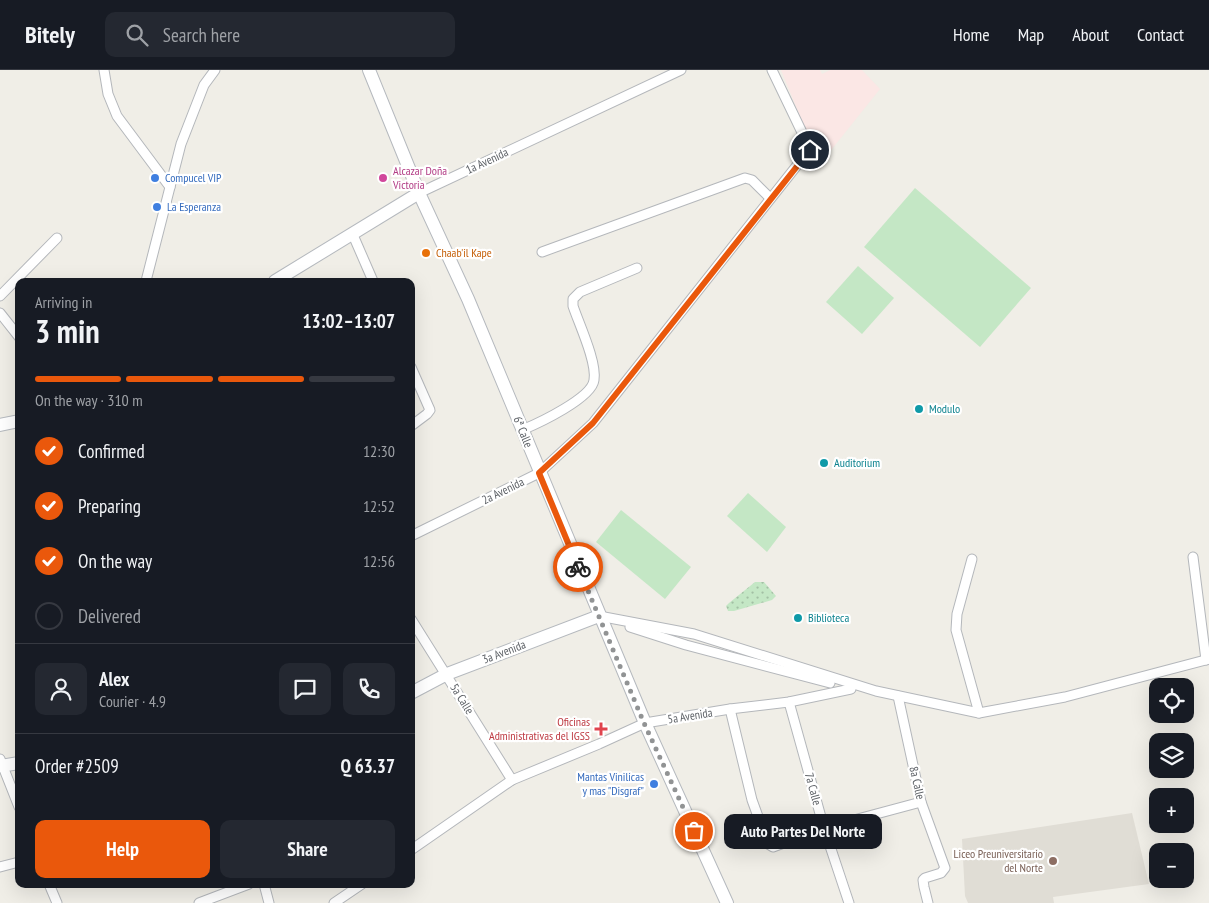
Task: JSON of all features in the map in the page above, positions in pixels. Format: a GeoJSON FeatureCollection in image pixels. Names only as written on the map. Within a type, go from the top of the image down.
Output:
{"type":"FeatureCollection","features":[{"type":"Feature","properties":{"kind":"main road","name":"6ª Calle"},"geometry":{"type":"LineString","coordinates":[[369,70],[419,193],[468,299],[644,723],[726,903]]}},
{"type":"Feature","properties":{"kind":"main road","name":"1a Avenida"},"geometry":{"type":"LineString","coordinates":[[280,278],[419,193]]}},
{"type":"Feature","properties":{"kind":"main road"},"geometry":{"type":"LineString","coordinates":[[0,425],[15,422]]}},
{"type":"Feature","properties":{"kind":"main road","name":"3a Avenida"},"geometry":{"type":"LineString","coordinates":[[415,691],[447,674],[599,616]]}},
{"type":"Feature","properties":{"kind":"main road"},"geometry":{"type":"LineString","coordinates":[[1,763],[15,763]]}},
{"type":"Feature","properties":{"kind":"street"},"geometry":{"type":"LineString","coordinates":[[104,70],[108,94],[117,116],[170,187]]}},
{"type":"Feature","properties":{"kind":"street"},"geometry":{"type":"LineString","coordinates":[[147,278],[182,144],[204,85],[215,70]]}},
{"type":"Feature","properties":{"kind":"street","name":"1a Avenida"},"geometry":{"type":"LineString","coordinates":[[419,193],[680,70]]}},
{"type":"Feature","properties":{"kind":"street","name":"2a Avenida"},"geometry":{"type":"LineString","coordinates":[[415,534],[539,473],[593,423],[810,150],[772,70]]}},
{"type":"Feature","properties":{"kind":"street"},"geometry":{"type":"LineString","coordinates":[[542,252],[745,178],[752,180],[770,198]]}},
{"type":"Feature","properties":{"kind":"street"},"geometry":{"type":"LineString","coordinates":[[353,235],[372,278]]}},
{"type":"Feature","properties":{"kind":"street"},"geometry":{"type":"LineString","coordinates":[[18,278],[57,238]]}},
{"type":"Feature","properties":{"kind":"street"},"geometry":{"type":"LineString","coordinates":[[522,430],[581,399],[594,383],[593,365],[572,306],[573,299],[580,292],[637,268]]}},
{"type":"Feature","properties":{"kind":"street"},"geometry":{"type":"LineString","coordinates":[[0,296],[15,281]]}},
{"type":"Feature","properties":{"kind":"street"},"geometry":{"type":"LineString","coordinates":[[0,313],[15,332]]}},
{"type":"Feature","properties":{"kind":"street"},"geometry":{"type":"LineString","coordinates":[[415,376],[430,410],[415,423]]}},
{"type":"Feature","properties":{"kind":"street"},"geometry":{"type":"LineString","coordinates":[[599,616],[694,634],[876,691],[979,713],[1066,697],[1208,660],[1193,557]]}},
{"type":"Feature","properties":{"kind":"street"},"geometry":{"type":"LineString","coordinates":[[972,559],[957,614],[956,630],[979,713]]}},
{"type":"Feature","properties":{"kind":"street"},"geometry":{"type":"LineString","coordinates":[[599,616],[686,645],[851,689],[876,691]]}},
{"type":"Feature","properties":{"kind":"street","name":"5a Calle"},"geometry":{"type":"LineString","coordinates":[[415,625],[512,780]]}},
{"type":"Feature","properties":{"kind":"street","name":"5a Avenida"},"geometry":{"type":"LineString","coordinates":[[415,847],[512,780],[644,723],[730,709],[789,702],[851,689]]}},
{"type":"Feature","properties":{"kind":"street","name":"8a Calle"},"geometry":{"type":"LineString","coordinates":[[898,696],[921,802],[945,868],[941,873],[925,878],[923,882],[928,903]]}},
{"type":"Feature","properties":{"kind":"street","name":"7a Calle"},"geometry":{"type":"LineString","coordinates":[[789,702],[824,828],[849,903]]}},
{"type":"Feature","properties":{"kind":"street"},"geometry":{"type":"LineString","coordinates":[[730,709],[752,800],[768,844],[773,847],[824,828],[921,802]]}},
{"type":"Feature","properties":{"kind":"street"},"geometry":{"type":"LineString","coordinates":[[1,763],[15,797]]}},
{"type":"Feature","properties":{"kind":"street"},"geometry":{"type":"LineString","coordinates":[[0,867],[15,863]]}},
{"type":"Feature","properties":{"kind":"street"},"geometry":{"type":"LineString","coordinates":[[51,888],[57,903]]}},
{"type":"Feature","properties":{"kind":"street"},"geometry":{"type":"LineString","coordinates":[[199,903],[238,888]]}},
{"type":"Feature","properties":{"kind":"street"},"geometry":{"type":"LineString","coordinates":[[265,888],[269,903]]}},
{"type":"Feature","properties":{"kind":"street"},"geometry":{"type":"LineString","coordinates":[[334,903],[356,888]]}},
{"type":"Feature","properties":{"kind":"shaded area"},"geometry":{"type":"Polygon","coordinates":[[[781,70],[820,70],[822,74],[830,70],[862,70],[880,89],[824,159],[812,146],[781,70]]]}},
{"type":"Feature","properties":{"kind":"shaded area","name":"Liceo Preuniversitario del Norte"},"geometry":{"type":"Polygon","coordinates":[[[1132,813],[1149,884],[1053,897],[1054,903],[968,903],[965,896],[962,839],[1132,813]]]}},
{"type":"Feature","properties":{"kind":"green space"},"geometry":{"type":"Polygon","coordinates":[[[915,188],[1031,288],[980,347],[864,247],[915,188]]]}},
{"type":"Feature","properties":{"kind":"green space"},"geometry":{"type":"Polygon","coordinates":[[[858,266],[894,298],[862,334],[826,302],[858,266]]]}},
{"type":"Feature","properties":{"kind":"green space"},"geometry":{"type":"Polygon","coordinates":[[[748,493],[786,527],[767,552],[727,516],[748,493]]]}},
{"type":"Feature","properties":{"kind":"green space"},"geometry":{"type":"Polygon","coordinates":[[[621,510],[691,567],[665,599],[596,542],[621,510]]]}},
{"type":"Feature","properties":{"kind":"green space"},"geometry":{"type":"Polygon","coordinates":[[[755,582],[764,582],[776,596],[772,600],[728,611],[726,606],[755,582]]]}},
{"type":"Feature","properties":{"kind":"way so far"},"geometry":{"type":"LineString","coordinates":[[578,567],[644,723],[694,831]]}},
{"type":"Feature","properties":{"kind":"place","name":"Compucel VIP"},"geometry":{"type":"Point","coordinates":[155,178]}},
{"type":"Feature","properties":{"kind":"place","name":"Alcazar Doña Victoria"},"geometry":{"type":"Point","coordinates":[383,178]}},
{"type":"Feature","properties":{"kind":"place","name":"La Esperanza"},"geometry":{"type":"Point","coordinates":[157,207]}},
{"type":"Feature","properties":{"kind":"place","name":"Chaab'il Kape"},"geometry":{"type":"Point","coordinates":[426,253]}},
{"type":"Feature","properties":{"kind":"place","name":"Modulo"},"geometry":{"type":"Point","coordinates":[919,409]}},
{"type":"Feature","properties":{"kind":"place","name":"Auditorium"},"geometry":{"type":"Point","coordinates":[824,463]}},
{"type":"Feature","properties":{"kind":"place","name":"Biblioteca"},"geometry":{"type":"Point","coordinates":[798,618]}},
{"type":"Feature","properties":{"kind":"place","name":"Oficinas Administrativas del IGSS"},"geometry":{"type":"Point","coordinates":[601,729]}},
{"type":"Feature","properties":{"kind":"place","name":"Mantas Vinilicas y mas \"Disgraf\""},"geometry":{"type":"Point","coordinates":[654,784]}},
{"type":"Feature","properties":{"kind":"place","name":"Auto Partes Del Norte"},"geometry":{"type":"Point","coordinates":[694,831]}},
{"type":"Feature","properties":{"kind":"place","name":"Liceo Preuniversitario del Norte"},"geometry":{"type":"Point","coordinates":[1053,861]}},
{"type":"Feature","properties":{"kind":"route"},"geometry":{"type":"LineString","coordinates":[[578,567],[539,473],[593,423],[810,150]]}}]}
